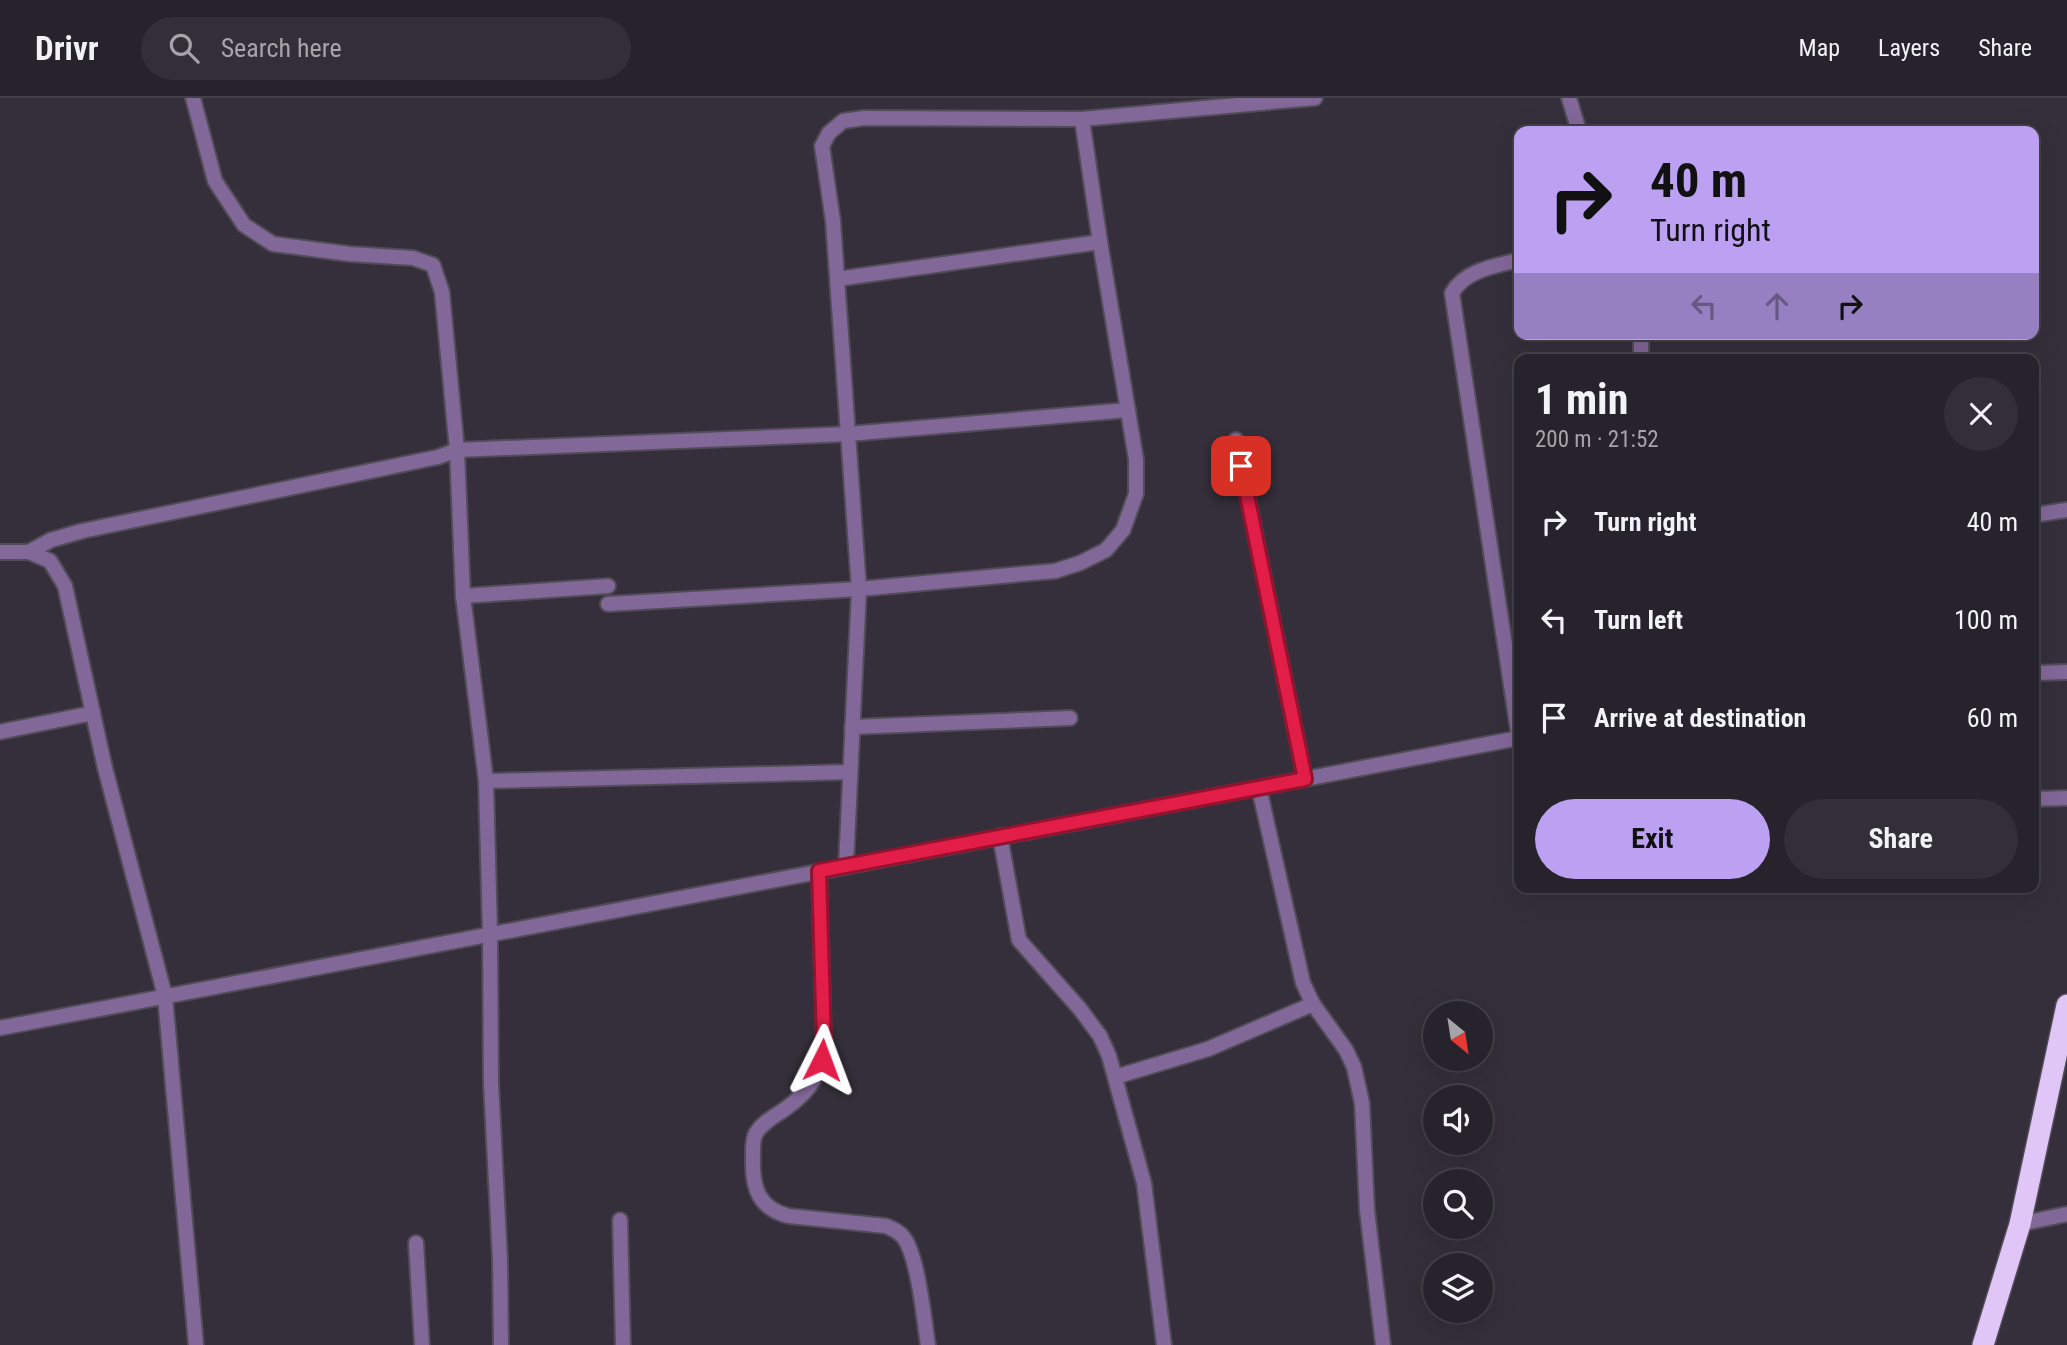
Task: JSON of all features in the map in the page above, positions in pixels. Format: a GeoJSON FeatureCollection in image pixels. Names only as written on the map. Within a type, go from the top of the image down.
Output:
{"type":"FeatureCollection","features":[{"type":"Feature","properties":{"kind":"highway"},"geometry":{"type":"LineString","coordinates":[[1983,1345],[2020,1224],[2067,1005]]}},
{"type":"Feature","properties":{"kind":"street"},"geometry":{"type":"LineString","coordinates":[[193,98],[215,181],[244,225],[273,244],[350,254],[413,258],[433,265],[442,292],[457,450],[463,596],[486,781],[491,1083],[500,1261],[501,1345]]}},
{"type":"Feature","properties":{"kind":"street"},"geometry":{"type":"LineString","coordinates":[[846,866],[859,589],[833,221],[822,146],[829,133],[843,121],[863,118],[1082,119],[1315,98]]}},
{"type":"Feature","properties":{"kind":"street"},"geometry":{"type":"LineString","coordinates":[[1569,98],[1577,126]]}},
{"type":"Feature","properties":{"kind":"street"},"geometry":{"type":"LineString","coordinates":[[608,604],[859,589],[1055,571],[1080,563],[1106,550],[1123,530],[1136,494],[1136,459],[1082,119]]}},
{"type":"Feature","properties":{"kind":"street"},"geometry":{"type":"LineString","coordinates":[[837,279],[1100,243]]}},
{"type":"Feature","properties":{"kind":"street"},"geometry":{"type":"LineString","coordinates":[[1514,261],[1467,277],[1457,284],[1452,293],[1514,706]]}},
{"type":"Feature","properties":{"kind":"street"},"geometry":{"type":"LineString","coordinates":[[29,552],[51,540],[82,531],[425,460],[457,450],[848,435],[1128,410]]}},
{"type":"Feature","properties":{"kind":"street"},"geometry":{"type":"LineString","coordinates":[[1236,440],[1305,779]]}},
{"type":"Feature","properties":{"kind":"street"},"geometry":{"type":"LineString","coordinates":[[2039,514],[2067,510]]}},
{"type":"Feature","properties":{"kind":"street"},"geometry":{"type":"LineString","coordinates":[[0,552],[29,552],[50,561],[65,586],[104,768],[165,996],[196,1345]]}},
{"type":"Feature","properties":{"kind":"street"},"geometry":{"type":"LineString","coordinates":[[463,596],[608,586]]}},
{"type":"Feature","properties":{"kind":"street"},"geometry":{"type":"LineString","coordinates":[[2039,673],[2067,672]]}},
{"type":"Feature","properties":{"kind":"street"},"geometry":{"type":"LineString","coordinates":[[0,732],[93,713]]}},
{"type":"Feature","properties":{"kind":"street"},"geometry":{"type":"LineString","coordinates":[[852,727],[1070,718]]}},
{"type":"Feature","properties":{"kind":"street"},"geometry":{"type":"LineString","coordinates":[[0,1028],[1514,739]]}},
{"type":"Feature","properties":{"kind":"street"},"geometry":{"type":"LineString","coordinates":[[486,781],[850,772]]}},
{"type":"Feature","properties":{"kind":"street"},"geometry":{"type":"LineString","coordinates":[[1259,788],[1303,983],[1313,1004],[1346,1050],[1354,1066],[1362,1103],[1367,1210],[1383,1345]]}},
{"type":"Feature","properties":{"kind":"street"},"geometry":{"type":"LineString","coordinates":[[2039,799],[2067,798]]}},
{"type":"Feature","properties":{"kind":"street"},"geometry":{"type":"LineString","coordinates":[[1000,836],[1018,940],[1080,1009],[1100,1036],[1109,1056],[1144,1182],[1164,1345]]}},
{"type":"Feature","properties":{"kind":"street"},"geometry":{"type":"LineString","coordinates":[[819,871],[824,1042],[822,1060],[809,1088],[771,1118],[755,1135],[754,1185],[762,1200],[776,1213],[886,1226],[899,1232],[913,1255],[928,1345]]}},
{"type":"Feature","properties":{"kind":"street"},"geometry":{"type":"LineString","coordinates":[[1115,1077],[1208,1049],[1313,1004]]}},
{"type":"Feature","properties":{"kind":"street"},"geometry":{"type":"LineString","coordinates":[[2020,1224],[2067,1214]]}},
{"type":"Feature","properties":{"kind":"street"},"geometry":{"type":"LineString","coordinates":[[620,1220],[623,1345]]}},
{"type":"Feature","properties":{"kind":"street"},"geometry":{"type":"LineString","coordinates":[[416,1243],[422,1345]]}},
{"type":"Feature","properties":{"kind":"route"},"geometry":{"type":"LineString","coordinates":[[822,1060],[824,1042],[819,871],[1305,779],[1241,466]]}}]}
